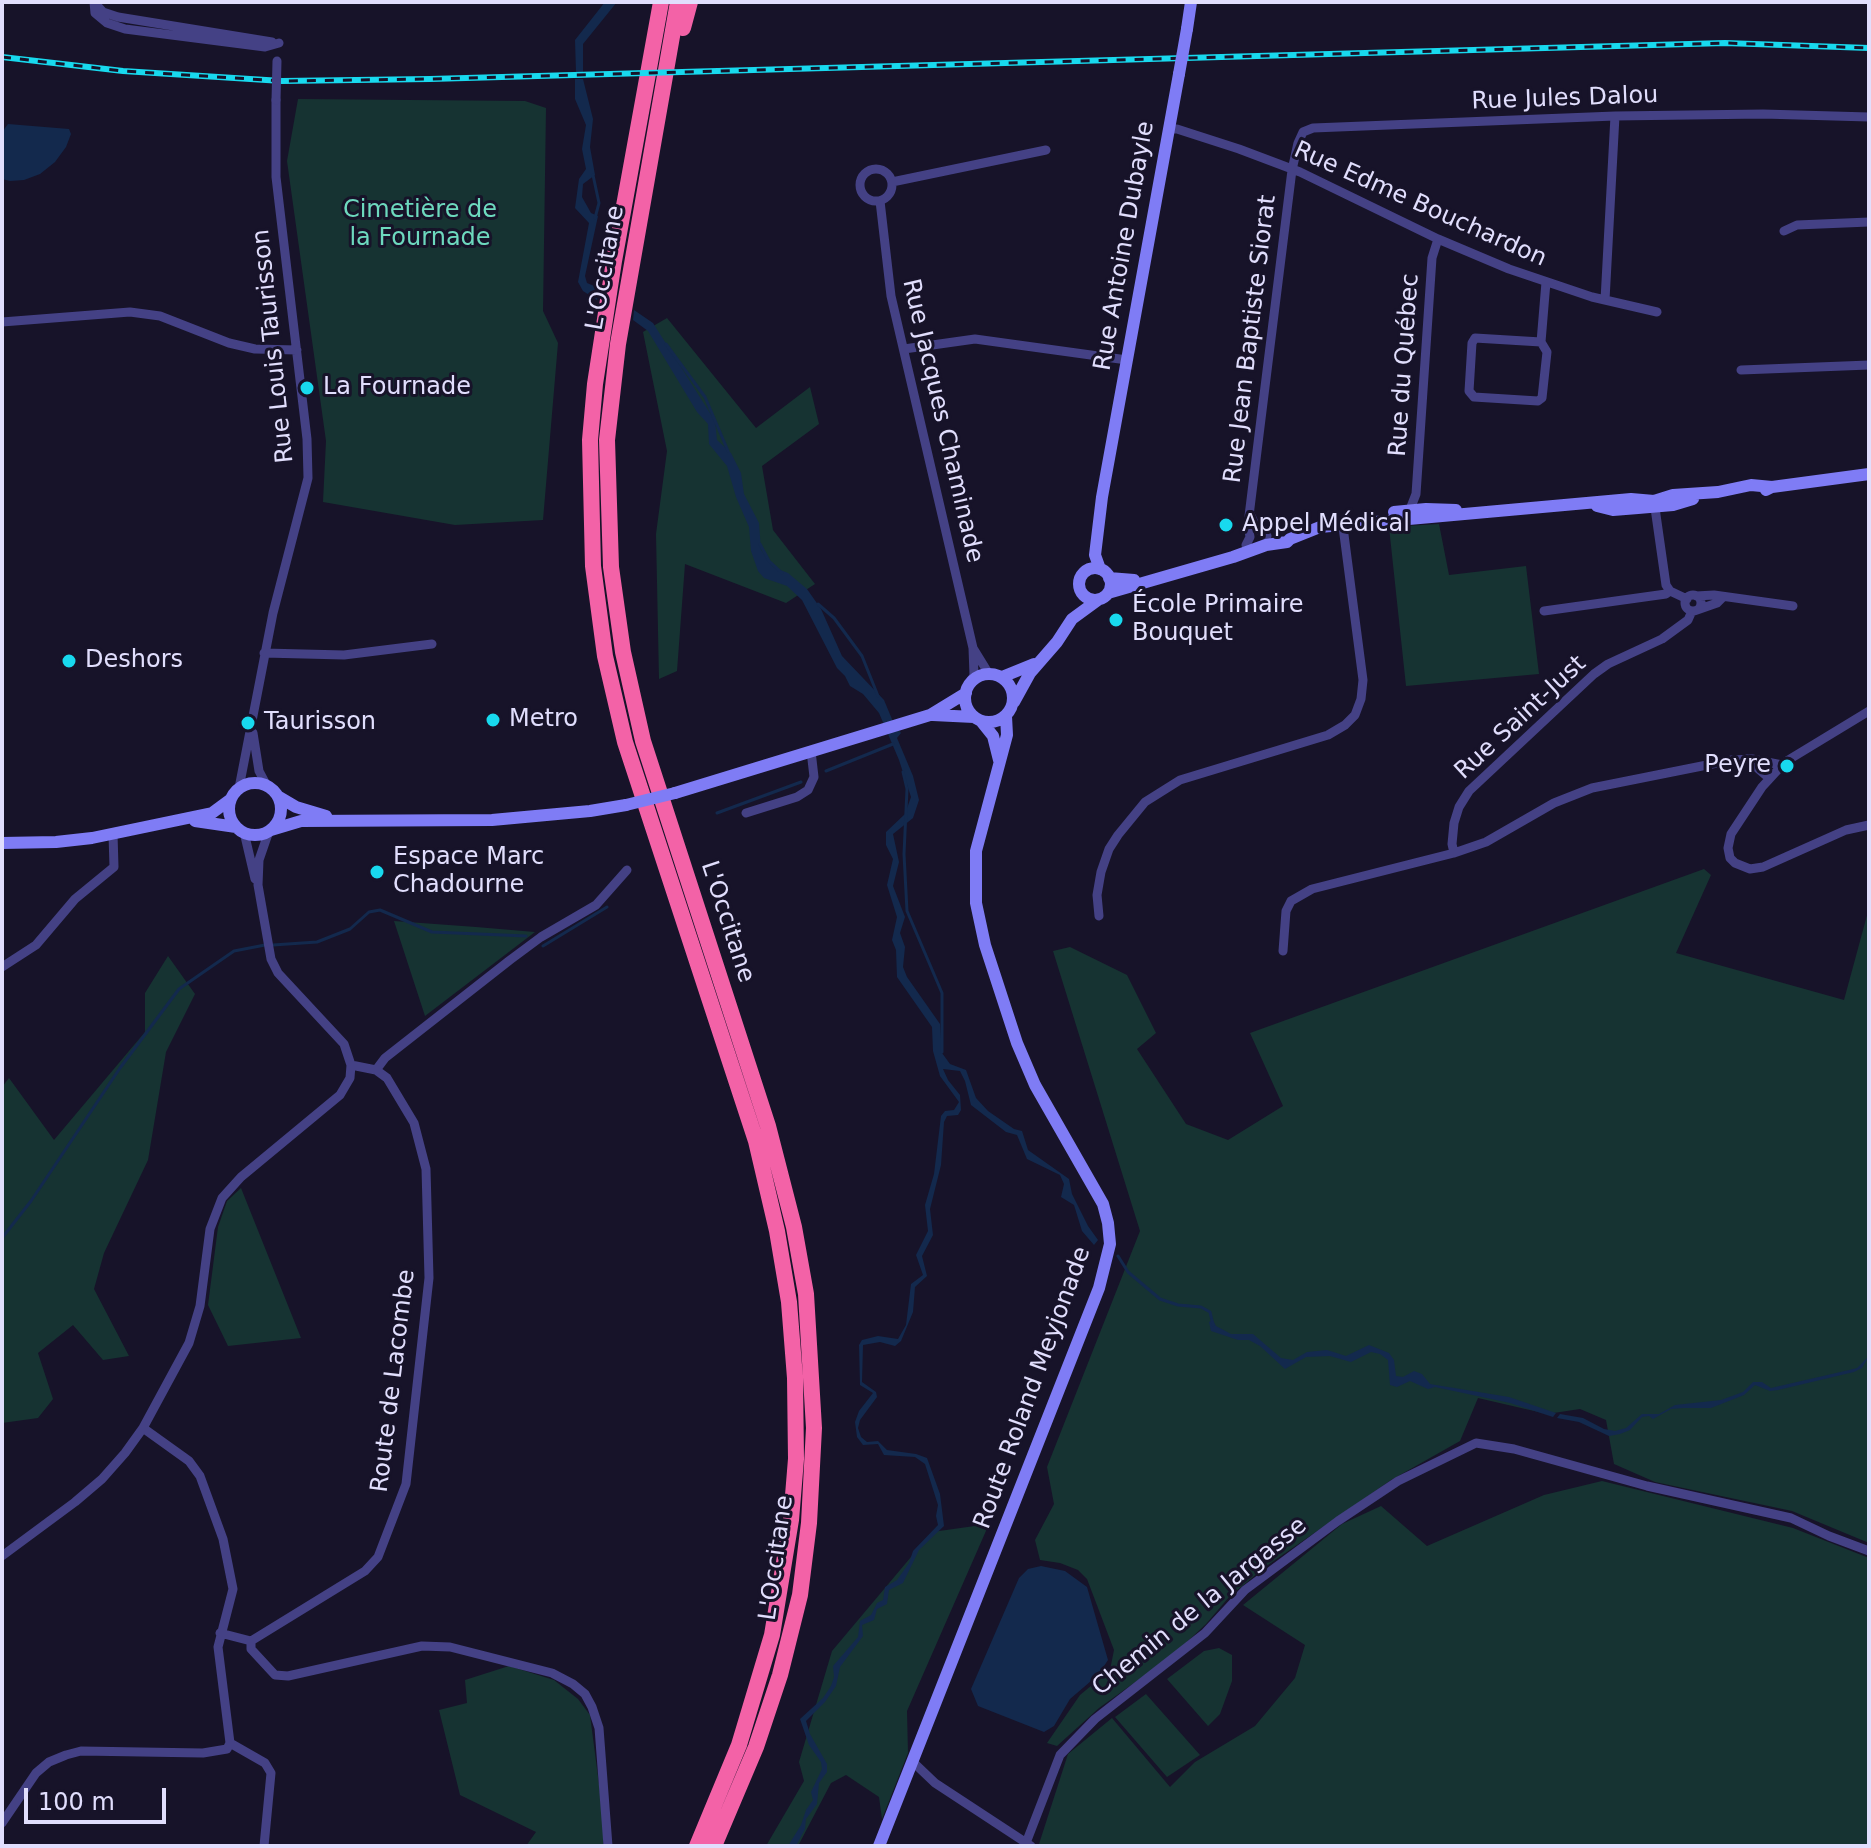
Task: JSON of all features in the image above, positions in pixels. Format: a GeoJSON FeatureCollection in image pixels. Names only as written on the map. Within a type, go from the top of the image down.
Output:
{"type":"FeatureCollection","features":[{"type":"Feature","properties":{"kind":"highway","name":"L'Occitane"},"geometry":{"type":"LineString","coordinates":[[661,2],[595,384],[590,440],[593,566],[605,656],[625,742],[756,1141],[777,1231],[789,1302],[795,1378],[796,1459],[791,1520],[772,1635],[739,1745],[697,1846]]}},
{"type":"Feature","properties":{"kind":"highway","name":"L'Occitane"},"geometry":{"type":"LineString","coordinates":[[678,2],[620,329],[608,427],[611,567],[623,652],[643,741],[768,1126],[794,1227],[806,1294],[814,1428],[809,1523],[800,1595],[780,1675],[756,1747],[714,1846]]}},
{"type":"Feature","properties":{"kind":"highway"},"geometry":{"type":"LineString","coordinates":[[660,102],[675,63],[690,2]]}},
{"type":"Feature","properties":{"kind":"main road","name":"Rue Antoine Dubayle"},"geometry":{"type":"LineString","coordinates":[[1074,613],[1103,596],[1105,574],[1095,555],[1102,497],[1191,2]]}},
{"type":"Feature","properties":{"kind":"main road"},"geometry":{"type":"LineString","coordinates":[[1168,571],[1089,599],[1081,582],[1090,569],[1134,580],[1209,559],[1287,542],[1320,527],[1347,526],[1355,519],[1370,515],[1458,510],[1462,513],[1631,499],[1654,504],[1673,495],[1718,492],[1751,485],[1772,487],[1869,474]]}},
{"type":"Feature","properties":{"kind":"main road","name":"Rue Antoine Dubayle"},"geometry":{"type":"LineString","coordinates":[[1014,702],[1074,613],[1088,566],[1097,507],[1102,497]]}},
{"type":"Feature","properties":{"kind":"main road"},"geometry":{"type":"LineString","coordinates":[[1209,559],[1267,536],[1290,539]]}},
{"type":"Feature","properties":{"kind":"main road","name":"Rue Antoine Dubayle"},"geometry":{"type":"LineString","coordinates":[[995,675],[1040,660]]}},
{"type":"Feature","properties":{"kind":"main road"},"geometry":{"type":"LineString","coordinates":[[180,821],[207,822],[261,834],[301,821],[508,819],[590,811],[675,793],[930,715],[950,714],[994,722],[1006,716],[1014,702],[1011,688],[995,675],[977,677],[967,690],[930,715]]}},
{"type":"Feature","properties":{"kind":"main road"},"geometry":{"type":"LineString","coordinates":[[967,690],[966,706],[993,736],[999,763]]}},
{"type":"Feature","properties":{"kind":"main road","name":"Route Roland Meyjonade"},"geometry":{"type":"LineString","coordinates":[[879,1846],[1099,1288],[1110,1244],[1103,1204],[1035,1085],[1017,1043],[985,945],[976,903],[976,851],[1007,735],[1006,716]]}},
{"type":"Feature","properties":{"kind":"main road"},"geometry":{"type":"LineString","coordinates":[[2,843],[56,842],[180,821],[212,813],[253,783],[267,786],[296,807],[341,820]]}},
{"type":"Feature","properties":{"kind":"main road"},"geometry":{"type":"LineString","coordinates":[[235,794],[229,814],[240,830]]}},
{"type":"Feature","properties":{"kind":"main road"},"geometry":{"type":"LineString","coordinates":[[270,830],[280,818],[279,797]]}},
{"type":"Feature","properties":{"kind":"street"},"geometry":{"type":"LineString","coordinates":[[94,2],[103,12],[118,17],[279,43],[265,47],[125,29],[107,23],[95,13],[94,2]]}},
{"type":"Feature","properties":{"kind":"street","name":"Rue Louis Taurisson"},"geometry":{"type":"LineString","coordinates":[[253,726],[264,653],[308,478],[307,439],[276,177],[279,43]]}},
{"type":"Feature","properties":{"kind":"street","name":"Rue Jules Dalou"},"geometry":{"type":"LineString","coordinates":[[1292,170],[1303,132],[1313,128],[1615,116],[1763,114],[1869,117]]}},
{"type":"Feature","properties":{"kind":"street"},"geometry":{"type":"LineString","coordinates":[[1605,300],[1615,116]]}},
{"type":"Feature","properties":{"kind":"street","name":"Rue Edme Bouchardon"},"geometry":{"type":"LineString","coordinates":[[1169,129],[1239,149],[1292,170],[1438,239],[1546,282],[1657,312]]}},
{"type":"Feature","properties":{"kind":"street"},"geometry":{"type":"LineString","coordinates":[[892,182],[1046,150]]}},
{"type":"Feature","properties":{"kind":"street"},"geometry":{"type":"LineString","coordinates":[[878,169],[886,173],[892,182],[891,192],[880,201],[868,200],[863,196],[860,186],[863,176],[870,170],[878,169]]}},
{"type":"Feature","properties":{"kind":"street","name":"Rue Jean Baptiste Siorat"},"geometry":{"type":"LineString","coordinates":[[1246,545],[1250,537],[1250,514],[1292,170]]}},
{"type":"Feature","properties":{"kind":"street","name":"Rue Jacques Chaminade"},"geometry":{"type":"LineString","coordinates":[[880,201],[891,296],[973,648],[974,675],[967,690]]}},
{"type":"Feature","properties":{"kind":"street"},"geometry":{"type":"LineString","coordinates":[[1784,231],[1797,225],[1869,222]]}},
{"type":"Feature","properties":{"kind":"street","name":"Rue du Québec"},"geometry":{"type":"LineString","coordinates":[[1409,515],[1416,494],[1432,258],[1438,239]]}},
{"type":"Feature","properties":{"kind":"street"},"geometry":{"type":"LineString","coordinates":[[1541,342],[1475,338],[1472,343],[1469,391],[1474,397],[1538,401],[1542,398],[1547,352],[1541,342],[1546,282]]}},
{"type":"Feature","properties":{"kind":"street"},"geometry":{"type":"LineString","coordinates":[[2,322],[130,312],[160,316],[229,343],[255,349],[297,350]]}},
{"type":"Feature","properties":{"kind":"street"},"geometry":{"type":"LineString","coordinates":[[904,349],[975,339],[1127,360]]}},
{"type":"Feature","properties":{"kind":"street"},"geometry":{"type":"LineString","coordinates":[[1741,370],[1869,365]]}},
{"type":"Feature","properties":{"kind":"street"},"geometry":{"type":"LineString","coordinates":[[1416,494],[1426,514]]}},
{"type":"Feature","properties":{"kind":"street"},"geometry":{"type":"LineString","coordinates":[[1654,504],[1663,579],[1670,591],[1692,597],[1793,606]]}},
{"type":"Feature","properties":{"kind":"street","name":"Rue Jean Baptiste Siorat"},"geometry":{"type":"LineString","coordinates":[[1250,514],[1257,528],[1267,536]]}},
{"type":"Feature","properties":{"kind":"street"},"geometry":{"type":"LineString","coordinates":[[1099,916],[1097,895],[1109,849],[1145,802],[1180,780],[1328,735],[1355,715],[1363,680],[1347,526]]}},
{"type":"Feature","properties":{"kind":"street"},"geometry":{"type":"LineString","coordinates":[[1648,595],[1656,590],[1663,579]]}},
{"type":"Feature","properties":{"kind":"street"},"geometry":{"type":"LineString","coordinates":[[1544,611],[1670,591]]}},
{"type":"Feature","properties":{"kind":"street"},"geometry":{"type":"LineString","coordinates":[[1692,597],[1686,606],[1695,610]]}},
{"type":"Feature","properties":{"kind":"street","name":"Rue Saint-Just"},"geometry":{"type":"LineString","coordinates":[[1454,853],[1454,823],[1469,791],[1594,674],[1608,664],[1662,639],[1688,620],[1695,610],[1717,603],[1722,598]]}},
{"type":"Feature","properties":{"kind":"street"},"geometry":{"type":"LineString","coordinates":[[264,653],[344,655],[432,644]]}},
{"type":"Feature","properties":{"kind":"street","name":"Rue Jacques Chaminade"},"geometry":{"type":"LineString","coordinates":[[973,648],[995,675]]}},
{"type":"Feature","properties":{"kind":"street"},"geometry":{"type":"LineString","coordinates":[[1869,711],[1782,765],[1769,778],[1728,842],[1730,858],[1750,869],[1763,867],[1846,830],[1869,825]]}},
{"type":"Feature","properties":{"kind":"street"},"geometry":{"type":"LineString","coordinates":[[253,726],[259,771],[267,786]]}},
{"type":"Feature","properties":{"kind":"street"},"geometry":{"type":"LineString","coordinates":[[235,794],[253,726]]}},
{"type":"Feature","properties":{"kind":"street"},"geometry":{"type":"LineString","coordinates":[[746,813],[797,797],[808,790],[814,777],[811,751]]}},
{"type":"Feature","properties":{"kind":"street"},"geometry":{"type":"LineString","coordinates":[[1747,759],[1769,778]]}},
{"type":"Feature","properties":{"kind":"street"},"geometry":{"type":"LineString","coordinates":[[1283,951],[1286,911],[1291,901],[1303,892],[1486,842],[1554,803],[1592,788],[1732,760],[1747,759],[1782,765]]}},
{"type":"Feature","properties":{"kind":"street"},"geometry":{"type":"LineString","coordinates":[[240,830],[258,885]]}},
{"type":"Feature","properties":{"kind":"street"},"geometry":{"type":"LineString","coordinates":[[2,1556],[102,1479],[125,1453],[143,1428],[189,1343],[200,1306],[210,1229],[222,1198],[241,1177],[340,1095],[350,1078],[351,1065],[344,1044],[278,973],[271,959],[258,885],[259,860],[270,830]]}},
{"type":"Feature","properties":{"kind":"street"},"geometry":{"type":"LineString","coordinates":[[2,967],[36,945],[75,899],[114,867],[113,834]]}},
{"type":"Feature","properties":{"kind":"street"},"geometry":{"type":"LineString","coordinates":[[351,1065],[376,1070],[385,1058],[541,937],[596,905],[627,870]]}},
{"type":"Feature","properties":{"kind":"street","name":"Route de Lacombe"},"geometry":{"type":"LineString","coordinates":[[251,1641],[365,1571],[378,1557],[406,1484],[429,1278],[426,1169],[414,1123],[387,1078],[376,1070]]}},
{"type":"Feature","properties":{"kind":"street"},"geometry":{"type":"LineString","coordinates":[[2,1823],[36,1773],[49,1762],[66,1755],[81,1751],[203,1753],[227,1749],[230,1743],[219,1661],[220,1633],[233,1579],[223,1539],[200,1476],[189,1461],[143,1428]]}},
{"type":"Feature","properties":{"kind":"street","name":"Chemin de la Jargasse"},"geometry":{"type":"LineString","coordinates":[[1028,1844],[1060,1755],[1095,1719],[1205,1633],[1245,1590],[1338,1521],[1398,1481],[1476,1443],[1514,1449],[1647,1486],[1791,1518],[1869,1551]]}},
{"type":"Feature","properties":{"kind":"street"},"geometry":{"type":"LineString","coordinates":[[220,1633],[251,1641],[251,1649],[275,1675],[288,1676],[422,1646],[450,1647],[552,1673],[573,1684],[585,1694],[599,1728],[608,1846]]}},
{"type":"Feature","properties":{"kind":"street"},"geometry":{"type":"LineString","coordinates":[[230,1743],[265,1763],[271,1773],[264,1846]]}},
{"type":"Feature","properties":{"kind":"street"},"geometry":{"type":"LineString","coordinates":[[913,1762],[935,1783],[1028,1844]]}},
{"type":"Feature","properties":{"kind":"green space","name":"Cimetière de la Fournade"},"geometry":{"type":"Polygon","coordinates":[[[298,99],[525,101],[546,108],[543,311],[558,343],[543,520],[455,525],[323,502],[326,441],[287,161],[298,99]]]}},
{"type":"Feature","properties":{"kind":"green space"},"geometry":{"type":"Polygon","coordinates":[[[667,318],[756,428],[810,387],[819,424],[762,466],[773,530],[815,584],[786,603],[685,564],[677,671],[659,679],[656,534],[667,451],[643,332],[667,318]]]}},
{"type":"Feature","properties":{"kind":"green space"},"geometry":{"type":"Polygon","coordinates":[[[1439,524],[1449,575],[1526,566],[1539,674],[1406,686],[1389,527],[1439,524]]]}},
{"type":"Feature","properties":{"kind":"green space"},"geometry":{"type":"Polygon","coordinates":[[[1704,869],[1711,875],[1676,953],[1844,1000],[1869,908],[1869,1543],[1792,1511],[1655,1482],[1614,1464],[1606,1420],[1580,1409],[1547,1414],[1478,1398],[1460,1441],[1391,1480],[1265,1567],[1229,1597],[1173,1655],[1099,1708],[1057,1746],[1047,1743],[1080,1695],[1110,1670],[1114,1650],[1087,1579],[1078,1570],[1040,1560],[1035,1540],[1054,1504],[1047,1467],[1140,1231],[1053,951],[1070,947],[1127,975],[1156,1033],[1137,1049],[1186,1124],[1228,1140],[1283,1106],[1250,1033],[1704,869]]]}},
{"type":"Feature","properties":{"kind":"green space"},"geometry":{"type":"Polygon","coordinates":[[[394,921],[476,927],[535,932],[425,1016],[394,921]]]}},
{"type":"Feature","properties":{"kind":"green space"},"geometry":{"type":"Polygon","coordinates":[[[168,956],[195,994],[166,1052],[148,1160],[104,1253],[94,1289],[129,1356],[103,1360],[73,1325],[38,1353],[53,1399],[38,1418],[2,1423],[2,1087],[9,1078],[54,1140],[145,1032],[145,993],[168,956]]]}},
{"type":"Feature","properties":{"kind":"green space"},"geometry":{"type":"Polygon","coordinates":[[[241,1188],[301,1338],[228,1346],[208,1305],[218,1227],[227,1201],[241,1188]]]}},
{"type":"Feature","properties":{"kind":"green space"},"geometry":{"type":"Polygon","coordinates":[[[1602,1481],[1793,1528],[1869,1558],[1869,1846],[1039,1844],[1068,1754],[1112,1718],[1170,1787],[1195,1762],[1255,1726],[1295,1678],[1305,1645],[1243,1605],[1342,1524],[1381,1506],[1427,1546],[1544,1495],[1602,1481]]]}},
{"type":"Feature","properties":{"kind":"green space"},"geometry":{"type":"Polygon","coordinates":[[[989,1524],[907,1711],[908,1753],[882,1819],[879,1797],[846,1775],[831,1783],[798,1846],[766,1846],[804,1781],[799,1762],[832,1651],[932,1532],[989,1524]]]}},
{"type":"Feature","properties":{"kind":"green space"},"geometry":{"type":"Polygon","coordinates":[[[1219,1648],[1232,1655],[1232,1681],[1220,1714],[1208,1726],[1167,1679],[1204,1651],[1219,1648]]]}},
{"type":"Feature","properties":{"kind":"green space"},"geometry":{"type":"Polygon","coordinates":[[[509,1666],[554,1680],[578,1699],[590,1715],[604,1823],[603,1846],[526,1846],[536,1832],[460,1795],[439,1710],[467,1703],[465,1680],[509,1666]]]}},
{"type":"Feature","properties":{"kind":"green space"},"geometry":{"type":"Polygon","coordinates":[[[1146,1694],[1200,1755],[1167,1777],[1115,1717],[1146,1694]]]}},
{"type":"Feature","properties":{"kind":"water"},"geometry":{"type":"Polygon","coordinates":[[[605,2],[617,2],[583,44],[583,72],[576,72],[575,40],[605,2]]]}},
{"type":"Feature","properties":{"kind":"water"},"geometry":{"type":"Polygon","coordinates":[[[575,79],[583,79],[593,119],[590,147],[595,175],[583,184],[582,197],[591,213],[598,216],[585,276],[587,283],[599,288],[597,300],[583,291],[578,282],[589,223],[575,208],[579,179],[586,169],[582,149],[586,125],[575,99],[575,79]]]}},
{"type":"Feature","properties":{"kind":"water"},"geometry":{"type":"Polygon","coordinates":[[[8,124],[69,129],[71,134],[55,162],[40,174],[10,181],[2,179],[2,132],[8,124]]]}},
{"type":"Feature","properties":{"kind":"water"},"geometry":{"type":"Polygon","coordinates":[[[634,310],[653,323],[715,421],[717,440],[731,453],[741,473],[744,494],[759,523],[761,550],[773,567],[788,573],[807,589],[821,609],[842,656],[884,700],[901,733],[897,738],[919,800],[913,818],[893,834],[899,862],[893,886],[905,917],[900,933],[905,947],[903,967],[940,1024],[942,1053],[950,1064],[966,1070],[976,1098],[988,1111],[1022,1131],[1028,1150],[1069,1179],[1072,1194],[1098,1240],[1094,1245],[1082,1231],[1074,1205],[1061,1197],[1064,1184],[1060,1175],[1027,1159],[1017,1135],[1006,1132],[971,1105],[960,1071],[943,1069],[960,1095],[961,1110],[958,1115],[947,1116],[944,1122],[941,1165],[930,1209],[933,1235],[922,1256],[927,1276],[915,1287],[913,1312],[901,1341],[895,1346],[880,1342],[863,1345],[862,1382],[876,1392],[877,1397],[860,1420],[858,1428],[867,1442],[878,1441],[887,1450],[927,1458],[940,1494],[944,1526],[919,1550],[903,1583],[889,1590],[887,1604],[877,1609],[874,1620],[862,1625],[863,1636],[840,1667],[836,1686],[806,1721],[827,1764],[827,1772],[819,1783],[817,1804],[806,1819],[805,1829],[796,1846],[788,1846],[813,1800],[811,1792],[822,1769],[800,1719],[831,1686],[833,1666],[858,1637],[860,1621],[871,1615],[877,1603],[883,1600],[885,1587],[897,1580],[913,1551],[938,1525],[938,1505],[925,1464],[915,1457],[884,1455],[878,1444],[863,1445],[857,1437],[855,1422],[859,1411],[873,1393],[860,1385],[859,1345],[862,1340],[878,1336],[898,1339],[906,1325],[911,1284],[923,1275],[916,1255],[928,1231],[925,1205],[934,1174],[941,1116],[945,1111],[954,1110],[959,1102],[940,1076],[933,1051],[932,1027],[897,977],[896,950],[892,940],[897,917],[887,885],[893,859],[886,845],[886,832],[905,814],[911,797],[899,760],[879,713],[863,694],[850,686],[837,668],[802,600],[787,586],[764,578],[758,571],[751,551],[749,527],[727,466],[709,444],[708,424],[697,412],[648,331],[633,320],[634,310]]]}},
{"type":"Feature","properties":{"kind":"water"},"geometry":{"type":"Polygon","coordinates":[[[1213,1320],[1216,1326],[1231,1334],[1253,1334],[1281,1358],[1293,1360],[1307,1352],[1327,1350],[1346,1356],[1369,1345],[1389,1353],[1394,1360],[1396,1376],[1403,1377],[1414,1371],[1422,1374],[1430,1384],[1509,1397],[1556,1413],[1553,1417],[1510,1403],[1435,1387],[1428,1389],[1410,1381],[1397,1387],[1390,1385],[1388,1360],[1371,1352],[1351,1362],[1330,1356],[1306,1357],[1285,1369],[1249,1340],[1238,1340],[1211,1331],[1209,1322],[1213,1320]]]}},
{"type":"Feature","properties":{"kind":"water"},"geometry":{"type":"Polygon","coordinates":[[[1869,1356],[1862,1368],[1854,1372],[1778,1390],[1770,1391],[1755,1385],[1744,1395],[1711,1408],[1671,1409],[1653,1419],[1642,1417],[1630,1430],[1620,1434],[1609,1436],[1579,1422],[1557,1418],[1560,1414],[1583,1418],[1615,1431],[1626,1428],[1642,1414],[1659,1414],[1675,1405],[1721,1400],[1743,1392],[1753,1382],[1762,1382],[1771,1388],[1857,1368],[1869,1356]]]}},
{"type":"Feature","properties":{"kind":"water"},"geometry":{"type":"Polygon","coordinates":[[[1041,1566],[1065,1571],[1087,1587],[1108,1660],[1098,1675],[1070,1699],[1054,1726],[1044,1732],[978,1706],[971,1689],[1019,1578],[1028,1569],[1041,1566]]]}},
{"type":"Feature","properties":{"kind":"waterway"},"geometry":{"type":"LineString","coordinates":[[593,175],[599,203],[595,218]]}},
{"type":"Feature","properties":{"kind":"waterway"},"geometry":{"type":"LineString","coordinates":[[666,344],[705,397],[728,451]]}},
{"type":"Feature","properties":{"kind":"waterway"},"geometry":{"type":"LineString","coordinates":[[760,544],[769,561],[782,573]]}},
{"type":"Feature","properties":{"kind":"waterway"},"geometry":{"type":"LineString","coordinates":[[818,604],[834,618],[862,656],[878,696]]}},
{"type":"Feature","properties":{"kind":"waterway"},"geometry":{"type":"LineString","coordinates":[[826,771],[893,744]]}},
{"type":"Feature","properties":{"kind":"waterway"},"geometry":{"type":"LineString","coordinates":[[903,772],[907,789],[904,854],[907,911],[942,993],[942,1052]]}},
{"type":"Feature","properties":{"kind":"waterway"},"geometry":{"type":"LineString","coordinates":[[717,813],[801,782]]}},
{"type":"Feature","properties":{"kind":"waterway"},"geometry":{"type":"LineString","coordinates":[[543,946],[607,907]]}},
{"type":"Feature","properties":{"kind":"waterway"},"geometry":{"type":"LineString","coordinates":[[273,945],[317,942],[350,929],[369,912],[380,910],[432,932],[526,936]]}},
{"type":"Feature","properties":{"kind":"waterway"},"geometry":{"type":"LineString","coordinates":[[2,1238],[179,989],[234,951],[265,945]]}},
{"type":"Feature","properties":{"kind":"waterway"},"geometry":{"type":"LineString","coordinates":[[1118,1256],[1128,1272],[1160,1299],[1178,1305],[1201,1307],[1210,1312],[1213,1325]]}},
{"type":"Feature","properties":{"kind":"railway"},"geometry":{"type":"LineString","coordinates":[[2,57],[123,71],[282,81],[1725,43],[1869,48]]}},
{"type":"Feature","properties":{"kind":"place","name":"La Fournade"},"geometry":{"type":"Point","coordinates":[307,388]}},
{"type":"Feature","properties":{"kind":"place","name":"Appel Médical"},"geometry":{"type":"Point","coordinates":[1226,525]}},
{"type":"Feature","properties":{"kind":"place","name":"École Primaire Bouquet"},"geometry":{"type":"Point","coordinates":[1116,620]}},
{"type":"Feature","properties":{"kind":"place","name":"Deshors"},"geometry":{"type":"Point","coordinates":[69,661]}},
{"type":"Feature","properties":{"kind":"place","name":"Metro"},"geometry":{"type":"Point","coordinates":[493,720]}},
{"type":"Feature","properties":{"kind":"place","name":"Taurisson"},"geometry":{"type":"Point","coordinates":[248,723]}},
{"type":"Feature","properties":{"kind":"place","name":"Peyre"},"geometry":{"type":"Point","coordinates":[1787,766]}},
{"type":"Feature","properties":{"kind":"place","name":"Espace Marc Chadourne"},"geometry":{"type":"Point","coordinates":[377,872]}}]}
